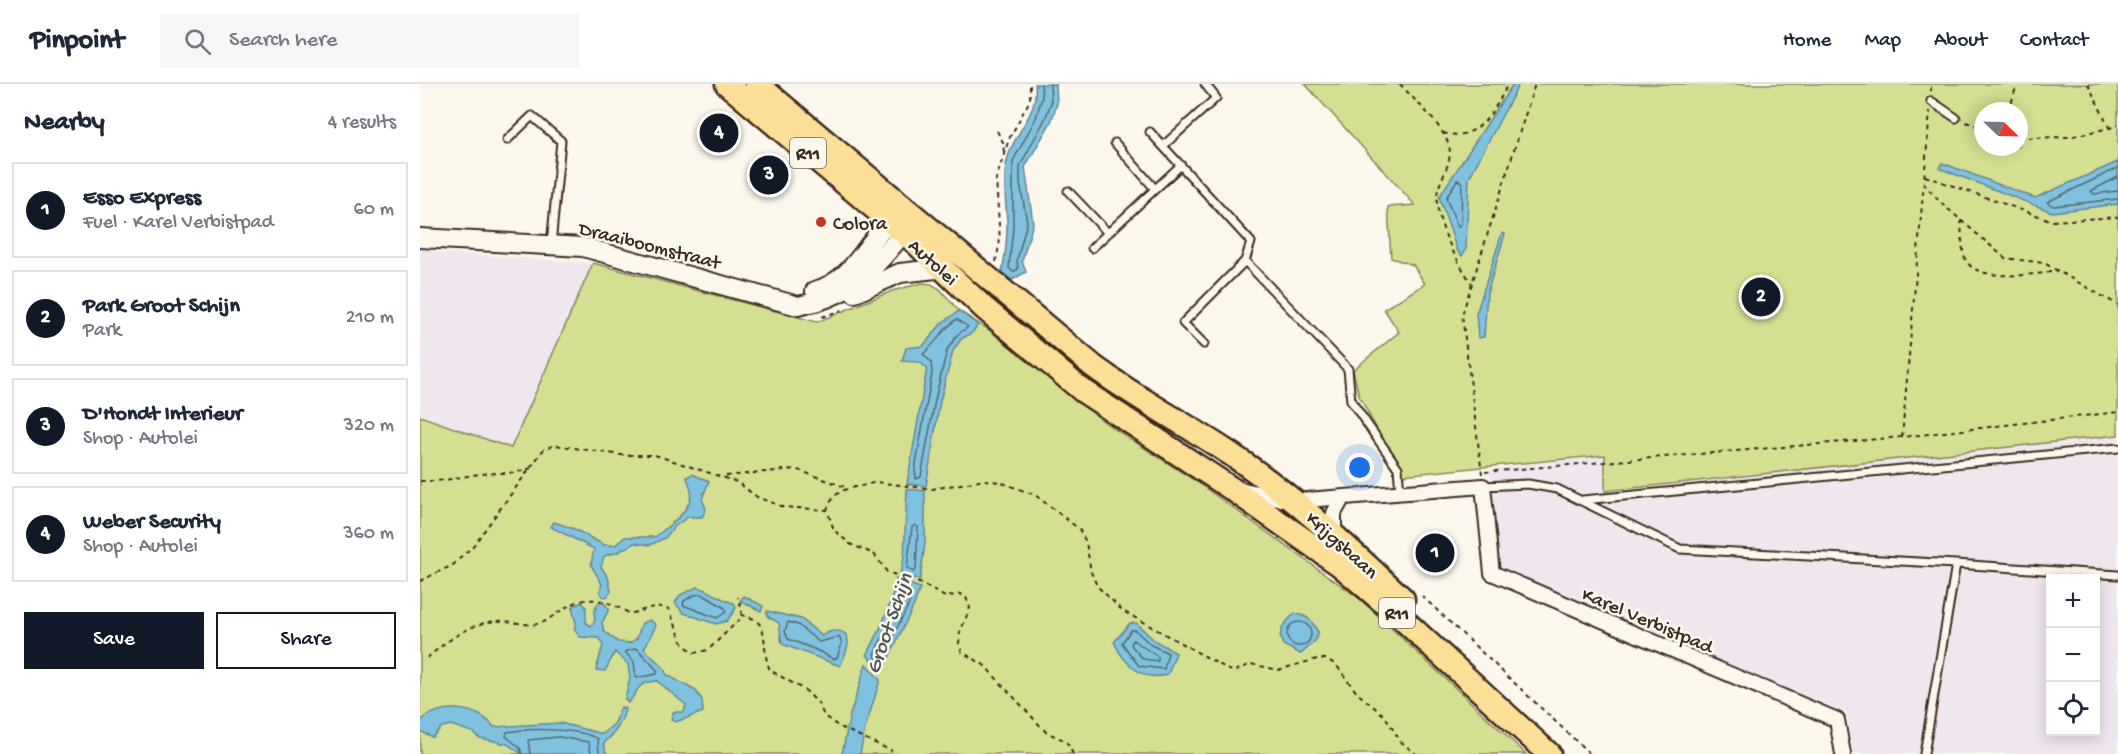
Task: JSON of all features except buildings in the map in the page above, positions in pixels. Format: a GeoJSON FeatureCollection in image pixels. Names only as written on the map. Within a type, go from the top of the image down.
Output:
{"type":"FeatureCollection","features":[{"type":"Feature","properties":{"kind":"main road","name":"Autolei"},"geometry":{"type":"LineString","coordinates":[[727,84],[901,222],[1093,366]]}},
{"type":"Feature","properties":{"kind":"main road","name":"Autolei"},"geometry":{"type":"LineString","coordinates":[[757,84],[901,222],[984,308],[1083,391],[1116,413]]}},
{"type":"Feature","properties":{"kind":"main road","name":"Krijgsbaan"},"geometry":{"type":"LineString","coordinates":[[1093,366],[1127,391],[1230,454],[1294,501],[1334,535],[1568,754]]}},
{"type":"Feature","properties":{"kind":"main road","name":"Krijgsbaan"},"geometry":{"type":"LineString","coordinates":[[1116,413],[1232,489],[1340,565],[1549,754]]}},
{"type":"Feature","properties":{"kind":"street","name":"Draaiboomstraat"},"geometry":{"type":"LineString","coordinates":[[420,238],[583,247],[798,306],[845,292],[864,277],[901,222]]}},
{"type":"Feature","properties":{"kind":"street","name":"Draaiboomstraat"},"geometry":{"type":"LineString","coordinates":[[760,296],[807,294],[834,283],[901,222]]}},
{"type":"Feature","properties":{"kind":"street","name":"Draaiboomstraat"},"geometry":{"type":"LineString","coordinates":[[845,292],[853,294],[879,281],[908,272],[945,268]]}},
{"type":"Feature","properties":{"kind":"street"},"geometry":{"type":"LineString","coordinates":[[1232,489],[1258,491],[1276,500],[1294,501],[1400,493],[1483,479]]}},
{"type":"Feature","properties":{"kind":"street","name":"Karel Verbistpad"},"geometry":{"type":"LineString","coordinates":[[1483,479],[1492,573],[1837,720],[1843,754]]}},
{"type":"Feature","properties":{"kind":"street"},"geometry":{"type":"LineString","coordinates":[[1334,535],[1334,513],[1342,497]]}},
{"type":"Feature","properties":{"kind":"lane"},"geometry":{"type":"LineString","coordinates":[[1163,146],[1216,98],[1205,84]]}},
{"type":"Feature","properties":{"kind":"lane"},"geometry":{"type":"LineString","coordinates":[[1931,101],[1956,118]]}},
{"type":"Feature","properties":{"kind":"lane"},"geometry":{"type":"LineString","coordinates":[[507,140],[532,116],[561,141],[551,246]]}},
{"type":"Feature","properties":{"kind":"lane"},"geometry":{"type":"LineString","coordinates":[[1150,132],[1251,242],[1245,261],[1183,323],[1204,344]]}},
{"type":"Feature","properties":{"kind":"lane"},"geometry":{"type":"LineString","coordinates":[[1115,143],[1155,189]]}},
{"type":"Feature","properties":{"kind":"lane"},"geometry":{"type":"LineString","coordinates":[[1092,248],[1181,165]]}},
{"type":"Feature","properties":{"kind":"lane"},"geometry":{"type":"LineString","coordinates":[[1068,191],[1108,233]]}},
{"type":"Feature","properties":{"kind":"lane"},"geometry":{"type":"LineString","coordinates":[[1245,261],[1348,369],[1351,400],[1398,468],[1400,493]]}},
{"type":"Feature","properties":{"kind":"lane"},"geometry":{"type":"LineString","coordinates":[[1582,500],[2118,448]]}},
{"type":"Feature","properties":{"kind":"lane"},"geometry":{"type":"LineString","coordinates":[[1483,479],[1542,485],[1582,500],[1680,549],[2118,575]]}},
{"type":"Feature","properties":{"kind":"lane"},"geometry":{"type":"LineString","coordinates":[[1924,754],[1956,564]]}},
{"type":"Feature","properties":{"kind":"path"},"geometry":{"type":"LineString","coordinates":[[995,269],[1000,240],[996,179],[1030,100],[1030,84]]}},
{"type":"Feature","properties":{"kind":"path"},"geometry":{"type":"LineString","coordinates":[[1400,84],[1443,133],[1449,146],[1450,158],[1437,192],[1438,202],[1452,250],[1472,285]]}},
{"type":"Feature","properties":{"kind":"path"},"geometry":{"type":"LineString","coordinates":[[1443,133],[1458,136],[1470,134],[1482,124],[1508,84]]}},
{"type":"Feature","properties":{"kind":"path"},"geometry":{"type":"LineString","coordinates":[[1534,84],[1462,315],[1483,479],[1612,463],[1902,437],[2118,412]]}},
{"type":"Feature","properties":{"kind":"path"},"geometry":{"type":"LineString","coordinates":[[1902,437],[1931,84]]}},
{"type":"Feature","properties":{"kind":"path"},"geometry":{"type":"LineString","coordinates":[[2012,102],[2017,84]]}},
{"type":"Feature","properties":{"kind":"path"},"geometry":{"type":"LineString","coordinates":[[2088,84],[2110,129]]}},
{"type":"Feature","properties":{"kind":"path"},"geometry":{"type":"LineString","coordinates":[[1956,118],[1974,125]]}},
{"type":"Feature","properties":{"kind":"path"},"geometry":{"type":"LineString","coordinates":[[2028,138],[2054,139],[2118,126]]}},
{"type":"Feature","properties":{"kind":"path"},"geometry":{"type":"LineString","coordinates":[[997,131],[1003,142],[1004,156]]}},
{"type":"Feature","properties":{"kind":"path"},"geometry":{"type":"LineString","coordinates":[[1924,175],[2053,221],[2118,218]]}},
{"type":"Feature","properties":{"kind":"path"},"geometry":{"type":"LineString","coordinates":[[1923,183],[2005,258],[2044,263],[2118,305]]}},
{"type":"Feature","properties":{"kind":"path"},"geometry":{"type":"LineString","coordinates":[[1961,220],[1965,259],[1976,270],[1997,275],[2058,271]]}},
{"type":"Feature","properties":{"kind":"path"},"geometry":{"type":"LineString","coordinates":[[420,581],[453,565],[473,546],[544,449],[555,445],[621,455],[655,455],[737,482],[757,497],[783,507],[827,510]]}},
{"type":"Feature","properties":{"kind":"path"},"geometry":{"type":"LineString","coordinates":[[420,481],[445,482],[480,474],[519,472],[531,468]]}},
{"type":"Feature","properties":{"kind":"path"},"geometry":{"type":"LineString","coordinates":[[723,477],[795,469],[848,488]]}},
{"type":"Feature","properties":{"kind":"path"},"geometry":{"type":"LineString","coordinates":[[1073,754],[1066,741],[1047,732],[984,665],[962,652],[959,644],[960,632],[970,608],[966,597],[960,594],[945,597],[922,584],[887,572],[874,554],[850,544],[834,530],[827,510],[835,495],[848,488],[875,482],[932,489],[985,480],[1020,489],[1052,507],[1079,530],[1086,542],[1091,572],[1097,586],[1123,611],[1233,672],[1251,664],[1278,670],[1317,659],[1327,659],[1337,666],[1357,693],[1385,716],[1400,741],[1416,754]]}},
{"type":"Feature","properties":{"kind":"path"},"geometry":{"type":"LineString","coordinates":[[1419,593],[1590,754]]}},
{"type":"Feature","properties":{"kind":"path"},"geometry":{"type":"LineString","coordinates":[[427,658],[472,627],[503,621],[534,625],[546,621],[580,599],[594,598],[630,614],[664,606],[669,609],[683,644],[694,653],[708,650],[740,619],[738,597]]}},
{"type":"Feature","properties":{"kind":"path"},"geometry":{"type":"LineString","coordinates":[[741,615],[757,618],[762,625],[764,652],[770,670],[806,691],[819,705],[824,716],[865,740],[892,751]]}},
{"type":"Feature","properties":{"kind":"shaded area"},"geometry":{"type":"Polygon","coordinates":[[[420,246],[437,252],[593,263],[511,448],[420,416],[420,246]]]}},
{"type":"Feature","properties":{"kind":"shaded area"},"geometry":{"type":"Polygon","coordinates":[[[2118,435],[2118,754],[1853,754],[1846,713],[1497,566],[1490,469],[1605,455],[1606,491],[2118,435]]]}},
{"type":"Feature","properties":{"kind":"green space"},"geometry":{"type":"Polygon","coordinates":[[[1305,84],[2118,84],[2118,435],[1605,491],[1605,455],[1402,475],[1359,396],[1353,370],[1399,332],[1384,309],[1425,284],[1413,265],[1391,258],[1388,207],[1415,205],[1305,84]]]}},
{"type":"Feature","properties":{"kind":"green space"},"geometry":{"type":"Polygon","coordinates":[[[593,263],[817,322],[892,291],[922,283],[931,284],[940,289],[959,311],[989,330],[1107,424],[1197,482],[1360,599],[1526,754],[420,754],[420,416],[511,448],[593,263]]]}},
{"type":"Feature","properties":{"kind":"water"},"geometry":{"type":"Polygon","coordinates":[[[1035,84],[1056,84],[1057,104],[1051,122],[1025,167],[1033,223],[1022,261],[1026,272],[1012,280],[1002,273],[1007,232],[1006,169],[1014,141],[1033,105],[1035,84]]]}},
{"type":"Feature","properties":{"kind":"water"},"geometry":{"type":"Polygon","coordinates":[[[1513,84],[1519,84],[1469,178],[1466,249],[1462,256],[1457,250],[1439,197],[1513,84]]]}},
{"type":"Feature","properties":{"kind":"water"},"geometry":{"type":"Polygon","coordinates":[[[2118,162],[2118,204],[2052,212],[1939,168],[1942,163],[2035,198],[2118,162]]]}},
{"type":"Feature","properties":{"kind":"water"},"geometry":{"type":"Polygon","coordinates":[[[1502,233],[1505,234],[1487,293],[1484,337],[1478,338],[1476,314],[1502,233]]]}},
{"type":"Feature","properties":{"kind":"water"},"geometry":{"type":"Polygon","coordinates":[[[959,311],[978,325],[972,333],[961,339],[953,351],[940,401],[926,486],[907,484],[927,368],[919,362],[902,361],[906,348],[923,346],[942,323],[959,311]]]}},
{"type":"Feature","properties":{"kind":"water"},"geometry":{"type":"Polygon","coordinates":[[[692,474],[709,481],[702,499],[706,509],[702,517],[688,517],[674,527],[665,538],[650,545],[634,543],[618,552],[604,556],[601,567],[608,577],[611,591],[607,597],[602,596],[600,591],[602,584],[591,565],[594,549],[551,527],[554,522],[574,529],[604,545],[615,545],[625,537],[655,537],[678,518],[688,506],[691,488],[687,477],[692,474]]]}},
{"type":"Feature","properties":{"kind":"water"},"geometry":{"type":"Polygon","coordinates":[[[907,489],[925,491],[925,543],[920,580],[900,574],[904,557],[907,489]]]}},
{"type":"Feature","properties":{"kind":"water","name":"Groot Schijn"},"geometry":{"type":"Polygon","coordinates":[[[896,579],[920,588],[882,672],[867,655],[884,618],[896,579]]]}},
{"type":"Feature","properties":{"kind":"water"},"geometry":{"type":"Polygon","coordinates":[[[697,587],[734,603],[736,608],[727,621],[716,624],[684,613],[675,603],[680,595],[697,587]]]}},
{"type":"Feature","properties":{"kind":"water"},"geometry":{"type":"Polygon","coordinates":[[[744,596],[763,606],[761,611],[740,601],[744,596]]]}},
{"type":"Feature","properties":{"kind":"water"},"geometry":{"type":"Polygon","coordinates":[[[582,602],[586,607],[586,623],[591,626],[595,620],[594,612],[598,603],[604,603],[609,609],[602,623],[604,631],[618,642],[630,643],[637,638],[642,623],[650,620],[656,625],[644,649],[663,667],[667,675],[696,691],[702,700],[703,712],[676,722],[671,720],[673,712],[684,712],[686,705],[657,681],[645,683],[638,688],[628,703],[625,699],[630,679],[628,664],[615,652],[605,671],[596,670],[603,645],[599,638],[580,637],[574,629],[576,623],[572,607],[582,602]]]}},
{"type":"Feature","properties":{"kind":"water"},"geometry":{"type":"Polygon","coordinates":[[[767,611],[801,619],[822,636],[834,631],[845,634],[848,645],[840,666],[782,644],[779,623],[767,616],[767,611]]]}},
{"type":"Feature","properties":{"kind":"water"},"geometry":{"type":"Polygon","coordinates":[[[1294,614],[1309,619],[1318,632],[1315,641],[1301,654],[1283,645],[1280,636],[1283,626],[1294,614]]]}},
{"type":"Feature","properties":{"kind":"water"},"geometry":{"type":"Polygon","coordinates":[[[1130,623],[1136,623],[1154,640],[1176,653],[1168,674],[1150,676],[1142,674],[1128,664],[1114,642],[1130,623]]]}},
{"type":"Feature","properties":{"kind":"water"},"geometry":{"type":"Polygon","coordinates":[[[866,664],[880,680],[860,754],[842,754],[850,715],[866,664]]]}},
{"type":"Feature","properties":{"kind":"water"},"geometry":{"type":"Polygon","coordinates":[[[621,707],[625,709],[620,723],[604,743],[606,754],[522,754],[507,744],[480,738],[472,732],[451,725],[442,727],[432,737],[420,731],[420,722],[428,716],[437,711],[458,709],[478,715],[494,727],[560,723],[603,734],[615,723],[621,707]]]}},
{"type":"Feature","properties":{"kind":"place","name":"Weber Security"},"geometry":{"type":"Point","coordinates":[719,133]}},
{"type":"Feature","properties":{"kind":"place","name":"D'Hondt Interieur"},"geometry":{"type":"Point","coordinates":[769,175]}},
{"type":"Feature","properties":{"kind":"place","name":"Colora"},"geometry":{"type":"Point","coordinates":[821,222]}},
{"type":"Feature","properties":{"kind":"place","name":"Park Groot Schijn"},"geometry":{"type":"Point","coordinates":[1761,297]}},
{"type":"Feature","properties":{"kind":"place","name":"Esso Express"},"geometry":{"type":"Point","coordinates":[1435,553]}}]}
